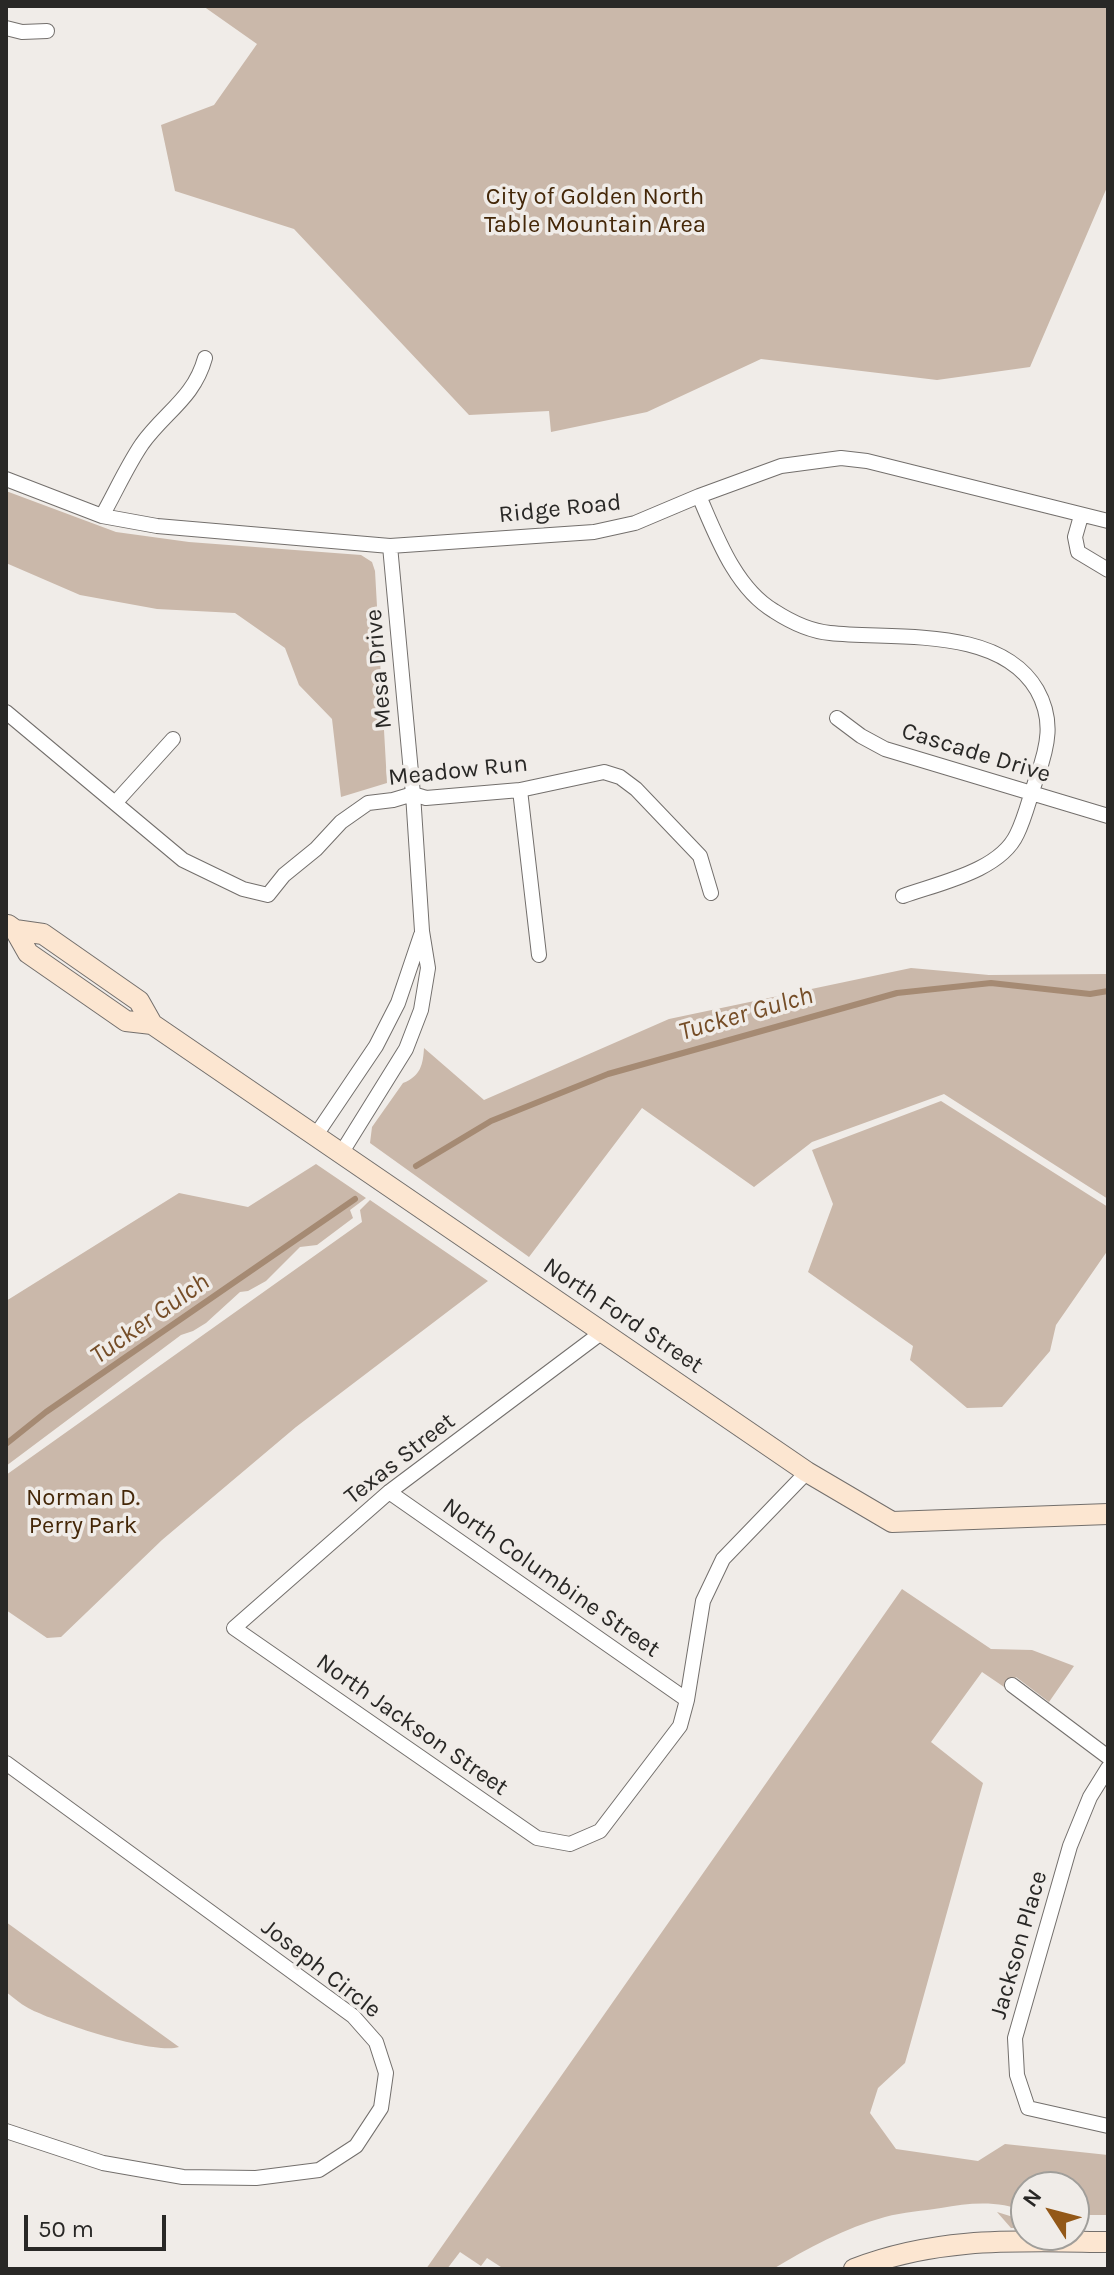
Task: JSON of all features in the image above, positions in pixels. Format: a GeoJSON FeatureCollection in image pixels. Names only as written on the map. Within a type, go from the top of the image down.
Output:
{"type":"FeatureCollection","features":[{"type":"Feature","properties":{"kind":"street"},"geometry":{"type":"LineString","coordinates":[[6,28],[22,32],[47,31]]}},
{"type":"Feature","properties":{"kind":"street"},"geometry":{"type":"LineString","coordinates":[[102,516],[141,445],[180,404],[200,377],[205,358]]}},
{"type":"Feature","properties":{"kind":"street","name":"Ridge Road"},"geometry":{"type":"LineString","coordinates":[[6,479],[102,516],[157,526],[390,546],[594,532],[635,523],[781,466],[841,458],[867,461],[1108,521]]}},
{"type":"Feature","properties":{"kind":"street"},"geometry":{"type":"LineString","coordinates":[[699,496],[744,584],[769,609],[798,625],[828,633],[921,637],[981,648],[1008,658],[1026,672],[1039,694],[1048,718],[1047,746],[1017,834],[1006,852],[985,866],[903,896]]}},
{"type":"Feature","properties":{"kind":"street"},"geometry":{"type":"LineString","coordinates":[[1081,516],[1075,537],[1078,552],[1108,570]]}},
{"type":"Feature","properties":{"kind":"street","name":"Mesa Drive"},"geometry":{"type":"LineString","coordinates":[[342,1152],[406,1049],[421,1010],[428,968],[422,931],[390,546]]}},
{"type":"Feature","properties":{"kind":"street","name":"Meadow Run"},"geometry":{"type":"LineString","coordinates":[[6,712],[183,860],[243,889],[268,895],[284,875],[316,849],[341,822],[368,803],[413,794],[426,798],[520,790],[604,772],[620,777],[636,789],[700,856],[711,893]]}},
{"type":"Feature","properties":{"kind":"street","name":"Cascade Drive"},"geometry":{"type":"LineString","coordinates":[[837,718],[885,749],[1108,816]]}},
{"type":"Feature","properties":{"kind":"street"},"geometry":{"type":"LineString","coordinates":[[116,802],[173,739]]}},
{"type":"Feature","properties":{"kind":"street"},"geometry":{"type":"LineString","coordinates":[[520,790],[539,955]]}},
{"type":"Feature","properties":{"kind":"street","name":"North Ford Street"},"geometry":{"type":"LineString","coordinates":[[10,927],[43,934],[139,1001],[152,1024],[807,1472],[892,1522],[1108,1514]]}},
{"type":"Feature","properties":{"kind":"street","name":"Mesa Drive"},"geometry":{"type":"LineString","coordinates":[[316,1135],[376,1046],[391,1017],[422,931]]}},
{"type":"Feature","properties":{"kind":"street","name":"Texas Street"},"geometry":{"type":"LineString","coordinates":[[234,1628],[389,1492],[601,1333]]}},
{"type":"Feature","properties":{"kind":"street"},"geometry":{"type":"LineString","coordinates":[[687,1700],[703,1601],[723,1559],[807,1472]]}},
{"type":"Feature","properties":{"kind":"street","name":"North Columbine Street"},"geometry":{"type":"LineString","coordinates":[[389,1492],[687,1700]]}},
{"type":"Feature","properties":{"kind":"street","name":"North Jackson Street"},"geometry":{"type":"LineString","coordinates":[[234,1628],[537,1838],[570,1844],[600,1831],[680,1726],[687,1700]]}},
{"type":"Feature","properties":{"kind":"street"},"geometry":{"type":"LineString","coordinates":[[1012,1685],[1108,1757]]}},
{"type":"Feature","properties":{"kind":"street","name":"Joseph Circle"},"geometry":{"type":"LineString","coordinates":[[6,1763],[353,2016],[376,2042],[386,2073],[381,2108],[356,2146],[319,2170],[256,2178],[183,2177],[103,2163],[6,2131]]}},
{"type":"Feature","properties":{"kind":"street","name":"Jackson Place"},"geometry":{"type":"LineString","coordinates":[[1108,1768],[1090,1797],[1070,1846],[1015,2038],[1017,2075],[1028,2108],[1108,2126]]}},
{"type":"Feature","properties":{"kind":"street"},"geometry":{"type":"LineString","coordinates":[[854,2269],[913,2249],[961,2242],[1108,2245]]}},
{"type":"Feature","properties":{"kind":"green space","name":"City of Golden North Table Mountain Area"},"geometry":{"type":"Polygon","coordinates":[[[203,6],[1108,6],[1108,185],[1030,367],[937,380],[761,359],[647,412],[551,432],[549,411],[469,415],[294,229],[175,191],[161,125],[214,105],[257,44],[203,6]]]}},
{"type":"Feature","properties":{"kind":"green space"},"geometry":{"type":"Polygon","coordinates":[[[6,491],[116,532],[189,542],[361,555],[372,562],[387,783],[341,797],[332,719],[299,685],[285,648],[235,613],[157,609],[80,595],[6,563],[6,491]]]}},
{"type":"Feature","properties":{"kind":"green space"},"geometry":{"type":"Polygon","coordinates":[[[911,968],[989,975],[1108,974],[1108,1199],[944,1094],[812,1142],[754,1187],[642,1108],[529,1257],[370,1143],[372,1127],[403,1083],[420,1069],[424,1048],[484,1100],[669,1019],[911,968]]]}},
{"type":"Feature","properties":{"kind":"green space"},"geometry":{"type":"Polygon","coordinates":[[[941,1101],[1108,1207],[1108,1250],[1056,1325],[1050,1351],[1002,1407],[967,1408],[910,1360],[913,1346],[808,1272],[833,1204],[812,1150],[941,1101]]]}},
{"type":"Feature","properties":{"kind":"green space"},"geometry":{"type":"Polygon","coordinates":[[[316,1164],[366,1198],[350,1210],[353,1218],[317,1245],[300,1247],[266,1281],[240,1292],[206,1323],[181,1335],[6,1466],[6,1301],[179,1193],[248,1207],[316,1164]]]}},
{"type":"Feature","properties":{"kind":"green space","name":"Norman D. Perry Park"},"geometry":{"type":"Polygon","coordinates":[[[370,1200],[488,1281],[296,1427],[162,1540],[61,1637],[47,1638],[6,1610],[6,1475],[362,1222],[360,1210],[370,1200]]]}},
{"type":"Feature","properties":{"kind":"green space"},"geometry":{"type":"Polygon","coordinates":[[[902,1589],[991,1649],[1032,1650],[1074,1666],[1049,1702],[1016,1677],[1007,1689],[982,1672],[931,1742],[983,1783],[905,2063],[878,2088],[870,2113],[896,2149],[978,2161],[1005,2144],[1108,2155],[1108,2215],[1090,2215],[1090,2171],[1010,2171],[1010,2207],[963,2205],[892,2215],[841,2233],[773,2269],[504,2269],[487,2258],[481,2266],[460,2252],[447,2269],[426,2269],[902,1589]]]}},
{"type":"Feature","properties":{"kind":"green space"},"geometry":{"type":"Polygon","coordinates":[[[6,1922],[179,2047],[149,2046],[84,2030],[45,2016],[19,2002],[6,1992],[6,1922]]]}},
{"type":"Feature","properties":{"kind":"green space"},"geometry":{"type":"Polygon","coordinates":[[[997,2212],[1010,2216],[1010,2227],[997,2212]]]}},
{"type":"Feature","properties":{"kind":"waterway","name":"Tucker Gulch"},"geometry":{"type":"LineString","coordinates":[[416,1166],[491,1121],[608,1074],[897,993],[991,983],[1090,994],[1108,991]]}},
{"type":"Feature","properties":{"kind":"waterway","name":"Tucker Gulch"},"geometry":{"type":"LineString","coordinates":[[6,1444],[46,1412],[355,1199]]}}]}
